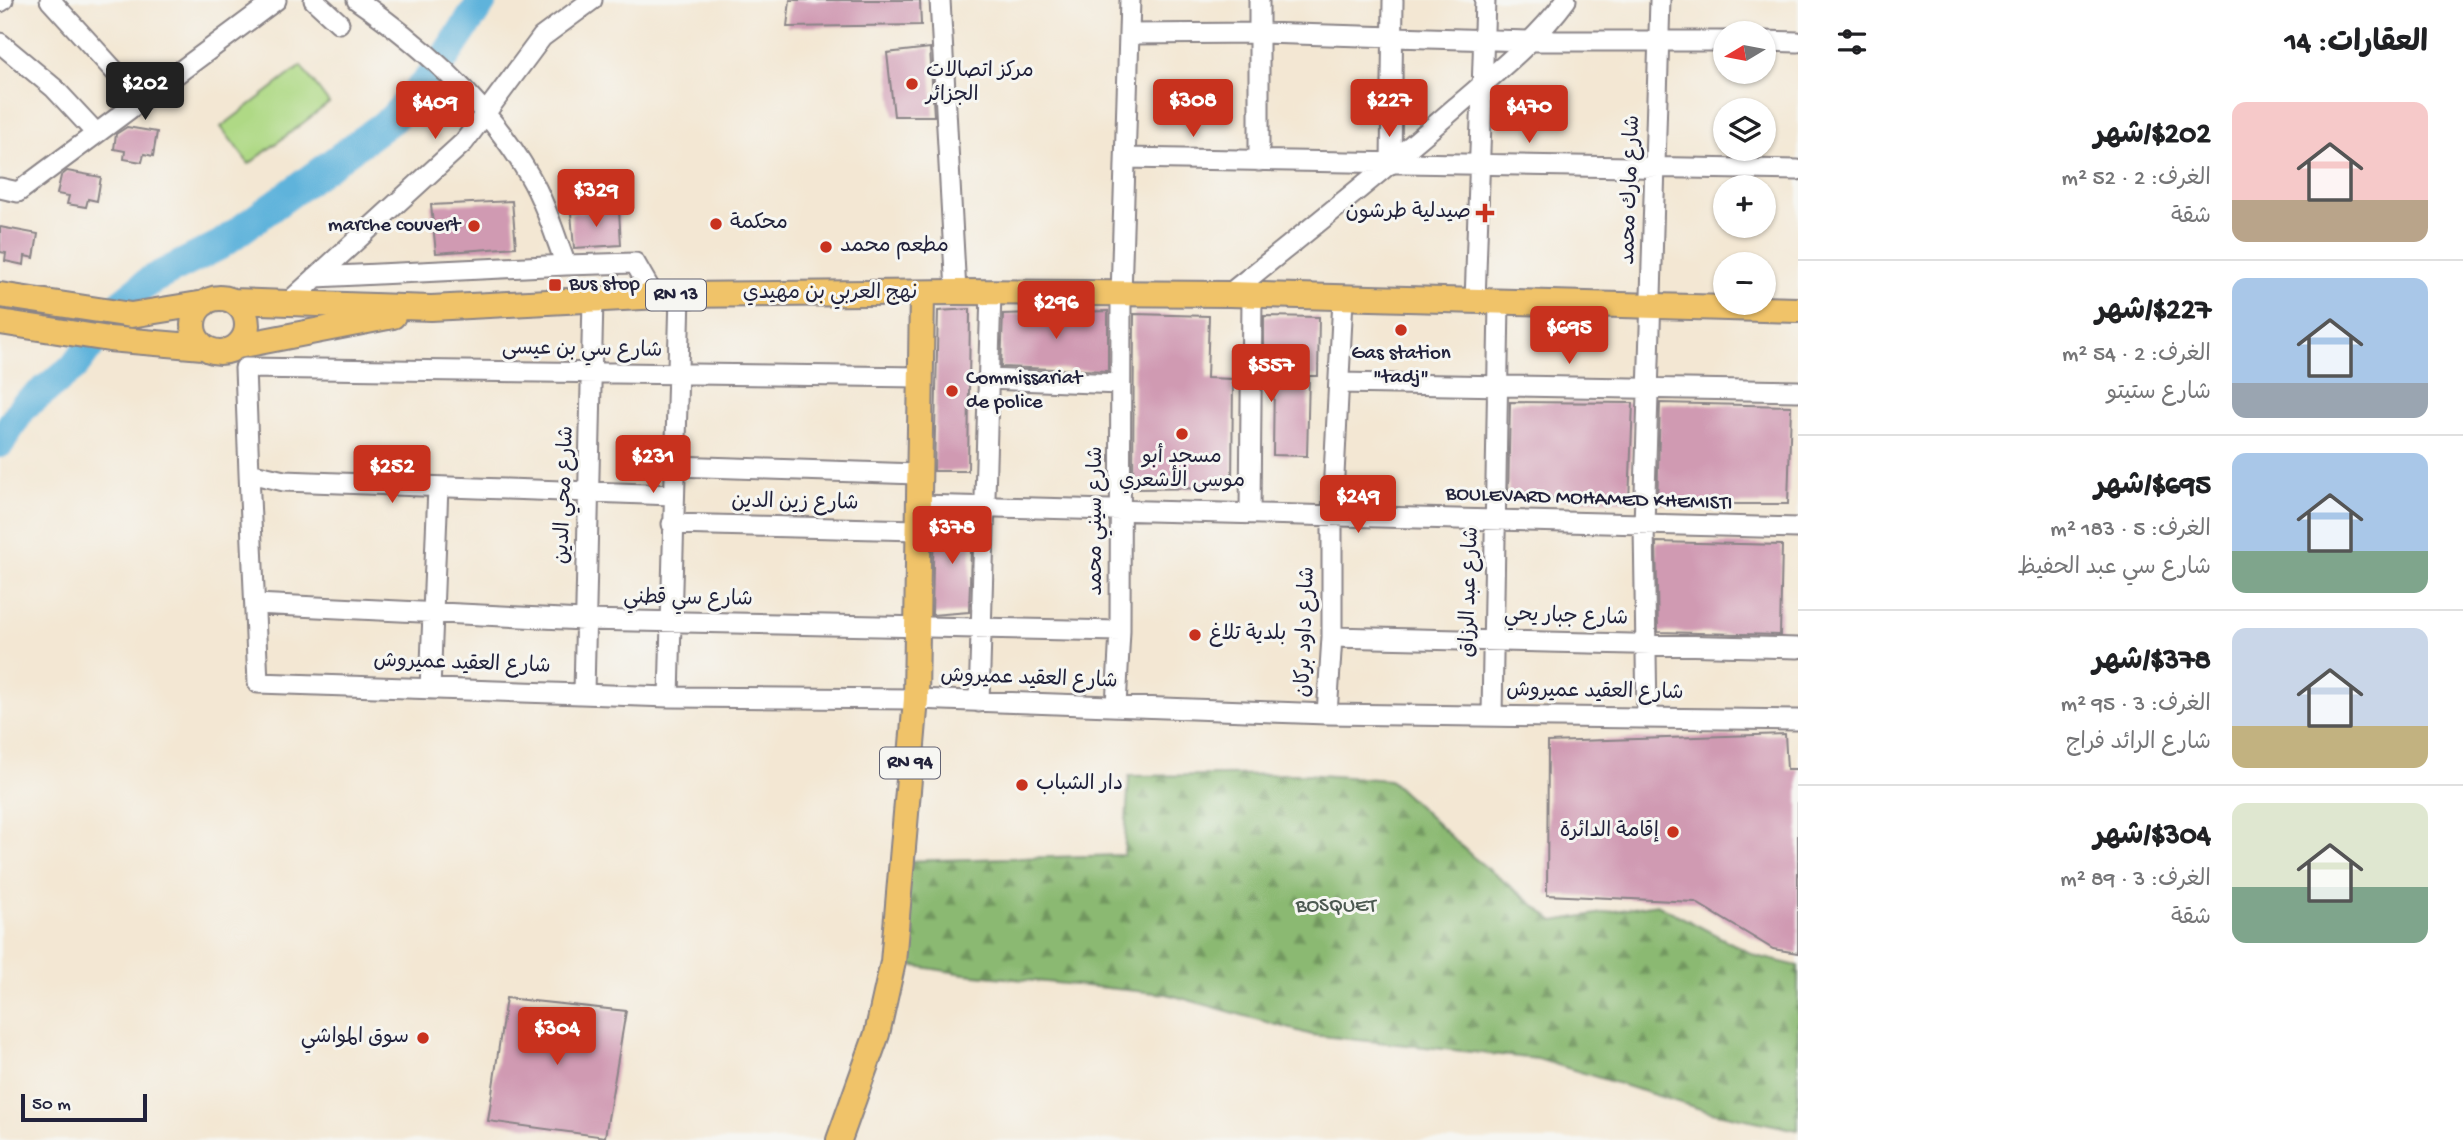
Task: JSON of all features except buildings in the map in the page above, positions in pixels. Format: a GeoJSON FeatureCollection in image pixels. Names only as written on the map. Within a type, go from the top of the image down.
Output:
{"type":"FeatureCollection","features":[{"type":"Feature","properties":{"kind":"main road","name":"نهج العربي بن مهيدي"},"geometry":{"type":"LineString","coordinates":[[431,308],[680,295],[991,292],[1241,295]]}},
{"type":"Feature","properties":{"kind":"main road","name":"RN 94"},"geometry":{"type":"LineString","coordinates":[[839,1140],[877,1034],[893,962],[916,699],[922,293]]}},
{"type":"Feature","properties":{"kind":"main road"},"geometry":{"type":"LineString","coordinates":[[0,295],[131,315],[205,303],[214,299],[233,301],[246,317],[241,357],[202,347],[109,339],[0,322]]}},
{"type":"Feature","properties":{"kind":"main road","name":"RN 13"},"geometry":{"type":"LineString","coordinates":[[1241,295],[1798,310]]}},
{"type":"Feature","properties":{"kind":"main road","name":"RN 13"},"geometry":{"type":"LineString","coordinates":[[233,301],[431,308]]}},
{"type":"Feature","properties":{"kind":"main road"},"geometry":{"type":"LineString","coordinates":[[202,347],[192,329],[193,319],[205,303]]}},
{"type":"Feature","properties":{"kind":"main road","name":"RN 13"},"geometry":{"type":"LineString","coordinates":[[241,357],[431,308]]}},
{"type":"Feature","properties":{"kind":"street"},"geometry":{"type":"LineString","coordinates":[[50,0],[141,100]]}},
{"type":"Feature","properties":{"kind":"street"},"geometry":{"type":"LineString","coordinates":[[0,188],[18,192],[276,0]]}},
{"type":"Feature","properties":{"kind":"street"},"geometry":{"type":"LineString","coordinates":[[314,0],[339,23]]}},
{"type":"Feature","properties":{"kind":"street"},"geometry":{"type":"LineString","coordinates":[[357,0],[450,73],[484,113],[530,176],[566,265]]}},
{"type":"Feature","properties":{"kind":"street"},"geometry":{"type":"LineString","coordinates":[[290,301],[464,142],[542,37],[592,0]]}},
{"type":"Feature","properties":{"kind":"street"},"geometry":{"type":"LineString","coordinates":[[940,0],[956,292]]}},
{"type":"Feature","properties":{"kind":"street","name":"شارع سيني محمد"},"geometry":{"type":"LineString","coordinates":[[1116,706],[1120,631],[1118,510],[1121,295],[1130,0]]}},
{"type":"Feature","properties":{"kind":"street"},"geometry":{"type":"LineString","coordinates":[[1259,0],[1259,161]]}},
{"type":"Feature","properties":{"kind":"street"},"geometry":{"type":"LineString","coordinates":[[1391,164],[1393,0]]}},
{"type":"Feature","properties":{"kind":"street","name":"شارع عبد الرزاق"},"geometry":{"type":"LineString","coordinates":[[1485,0],[1480,164],[1487,302],[1499,385],[1492,715]]}},
{"type":"Feature","properties":{"kind":"street"},"geometry":{"type":"LineString","coordinates":[[1250,513],[1241,295],[1482,84],[1550,22],[1566,0]]}},
{"type":"Feature","properties":{"kind":"street","name":"شارع مارك محمد"},"geometry":{"type":"LineString","coordinates":[[1647,717],[1644,526],[1660,0]]}},
{"type":"Feature","properties":{"kind":"street"},"geometry":{"type":"LineString","coordinates":[[1129,34],[1259,33],[1528,41],[1713,41]]}},
{"type":"Feature","properties":{"kind":"street"},"geometry":{"type":"LineString","coordinates":[[1776,41],[1798,42]]}},
{"type":"Feature","properties":{"kind":"street"},"geometry":{"type":"LineString","coordinates":[[0,43],[54,88],[96,133]]}},
{"type":"Feature","properties":{"kind":"street"},"geometry":{"type":"LineString","coordinates":[[1126,158],[1798,170]]}},
{"type":"Feature","properties":{"kind":"street"},"geometry":{"type":"LineString","coordinates":[[316,277],[635,263],[654,296]]}},
{"type":"Feature","properties":{"kind":"street"},"geometry":{"type":"LineString","coordinates":[[979,702],[991,292]]}},
{"type":"Feature","properties":{"kind":"street"},"geometry":{"type":"LineString","coordinates":[[669,697],[680,295]]}},
{"type":"Feature","properties":{"kind":"street","name":"شارع محي الدين"},"geometry":{"type":"LineString","coordinates":[[584,692],[593,299]]}},
{"type":"Feature","properties":{"kind":"street","name":"شارع داود بركان"},"geometry":{"type":"LineString","coordinates":[[1327,715],[1332,637],[1332,514],[1343,299]]}},
{"type":"Feature","properties":{"kind":"street"},"geometry":{"type":"LineString","coordinates":[[241,357],[255,604]]}},
{"type":"Feature","properties":{"kind":"street","name":"شارع سي بن عيسى"},"geometry":{"type":"LineString","coordinates":[[241,357],[593,373],[919,377]]}},
{"type":"Feature","properties":{"kind":"street"},"geometry":{"type":"LineString","coordinates":[[987,379],[1120,384]]}},
{"type":"Feature","properties":{"kind":"street"},"geometry":{"type":"LineString","coordinates":[[1339,383],[1798,391]]}},
{"type":"Feature","properties":{"kind":"street","name":"شارع زين الدين"},"geometry":{"type":"LineString","coordinates":[[674,466],[918,474]]}},
{"type":"Feature","properties":{"kind":"street"},"geometry":{"type":"LineString","coordinates":[[249,473],[284,481],[673,495]]}},
{"type":"Feature","properties":{"kind":"street"},"geometry":{"type":"LineString","coordinates":[[430,689],[438,487]]}},
{"type":"Feature","properties":{"kind":"street","name":"BOULEVARD MOHAMED KHEMISTI"},"geometry":{"type":"LineString","coordinates":[[918,505],[985,504],[1644,526],[1798,528]]}},
{"type":"Feature","properties":{"kind":"street","name":"شارع زين الدين"},"geometry":{"type":"LineString","coordinates":[[672,524],[918,530]]}},
{"type":"Feature","properties":{"kind":"street","name":"شارع سي قطني"},"geometry":{"type":"LineString","coordinates":[[255,604],[584,620],[1120,631]]}},
{"type":"Feature","properties":{"kind":"street","name":"شارع العقيد عميروش"},"geometry":{"type":"LineString","coordinates":[[255,604],[258,683],[584,692],[669,697],[916,699],[1327,715],[1798,720]]}},
{"type":"Feature","properties":{"kind":"street","name":"شارع جبار يحي"},"geometry":{"type":"LineString","coordinates":[[1332,637],[1798,648]]}},
{"type":"Feature","properties":{"kind":"green space"},"geometry":{"type":"Polygon","coordinates":[[[301,66],[329,103],[249,164],[221,127],[301,66]]]}},
{"type":"Feature","properties":{"kind":"green space","name":"BOSQUET"},"geometry":{"type":"Polygon","coordinates":[[[1304,774],[1390,780],[1473,857],[1554,921],[1657,904],[1756,956],[1798,966],[1798,1130],[1707,1111],[1538,1059],[1312,1035],[1167,994],[965,974],[908,965],[901,861],[1124,855],[1129,776],[1304,774]]]}},
{"type":"Feature","properties":{"kind":"waterway"},"geometry":{"type":"LineString","coordinates":[[0,443],[23,407],[74,367],[122,303],[151,280],[220,245],[392,119],[435,72],[483,0]]}},
{"type":"Feature","properties":{"kind":"place","name":"مركز اتصالات الجزائر"},"geometry":{"type":"Point","coordinates":[912,84]}},
{"type":"Feature","properties":{"kind":"place","name":"صيدلية طرشون"},"geometry":{"type":"Point","coordinates":[1485,213]}},
{"type":"Feature","properties":{"kind":"place","name":"محكمة"},"geometry":{"type":"Point","coordinates":[716,224]}},
{"type":"Feature","properties":{"kind":"place","name":"marche couvert"},"geometry":{"type":"Point","coordinates":[474,226]}},
{"type":"Feature","properties":{"kind":"place","name":"مطعم محمد"},"geometry":{"type":"Point","coordinates":[826,247]}},
{"type":"Feature","properties":{"kind":"place","name":"Bus stop"},"geometry":{"type":"Point","coordinates":[555,285]}},
{"type":"Feature","properties":{"kind":"place","name":"Gas station \"tadj\""},"geometry":{"type":"Point","coordinates":[1401,330]}},
{"type":"Feature","properties":{"kind":"place","name":"Commissariat de police"},"geometry":{"type":"Point","coordinates":[952,391]}},
{"type":"Feature","properties":{"kind":"place","name":"مسجد أبو موسى الأشعري"},"geometry":{"type":"Point","coordinates":[1182,434]}},
{"type":"Feature","properties":{"kind":"place","name":"بلدية تلاغ"},"geometry":{"type":"Point","coordinates":[1195,635]}},
{"type":"Feature","properties":{"kind":"place","name":"دار الشباب"},"geometry":{"type":"Point","coordinates":[1022,785]}},
{"type":"Feature","properties":{"kind":"place","name":"إقامة الدائرة"},"geometry":{"type":"Point","coordinates":[1673,832]}},
{"type":"Feature","properties":{"kind":"place","name":"سوق المواشي"},"geometry":{"type":"Point","coordinates":[423,1038]}}]}
